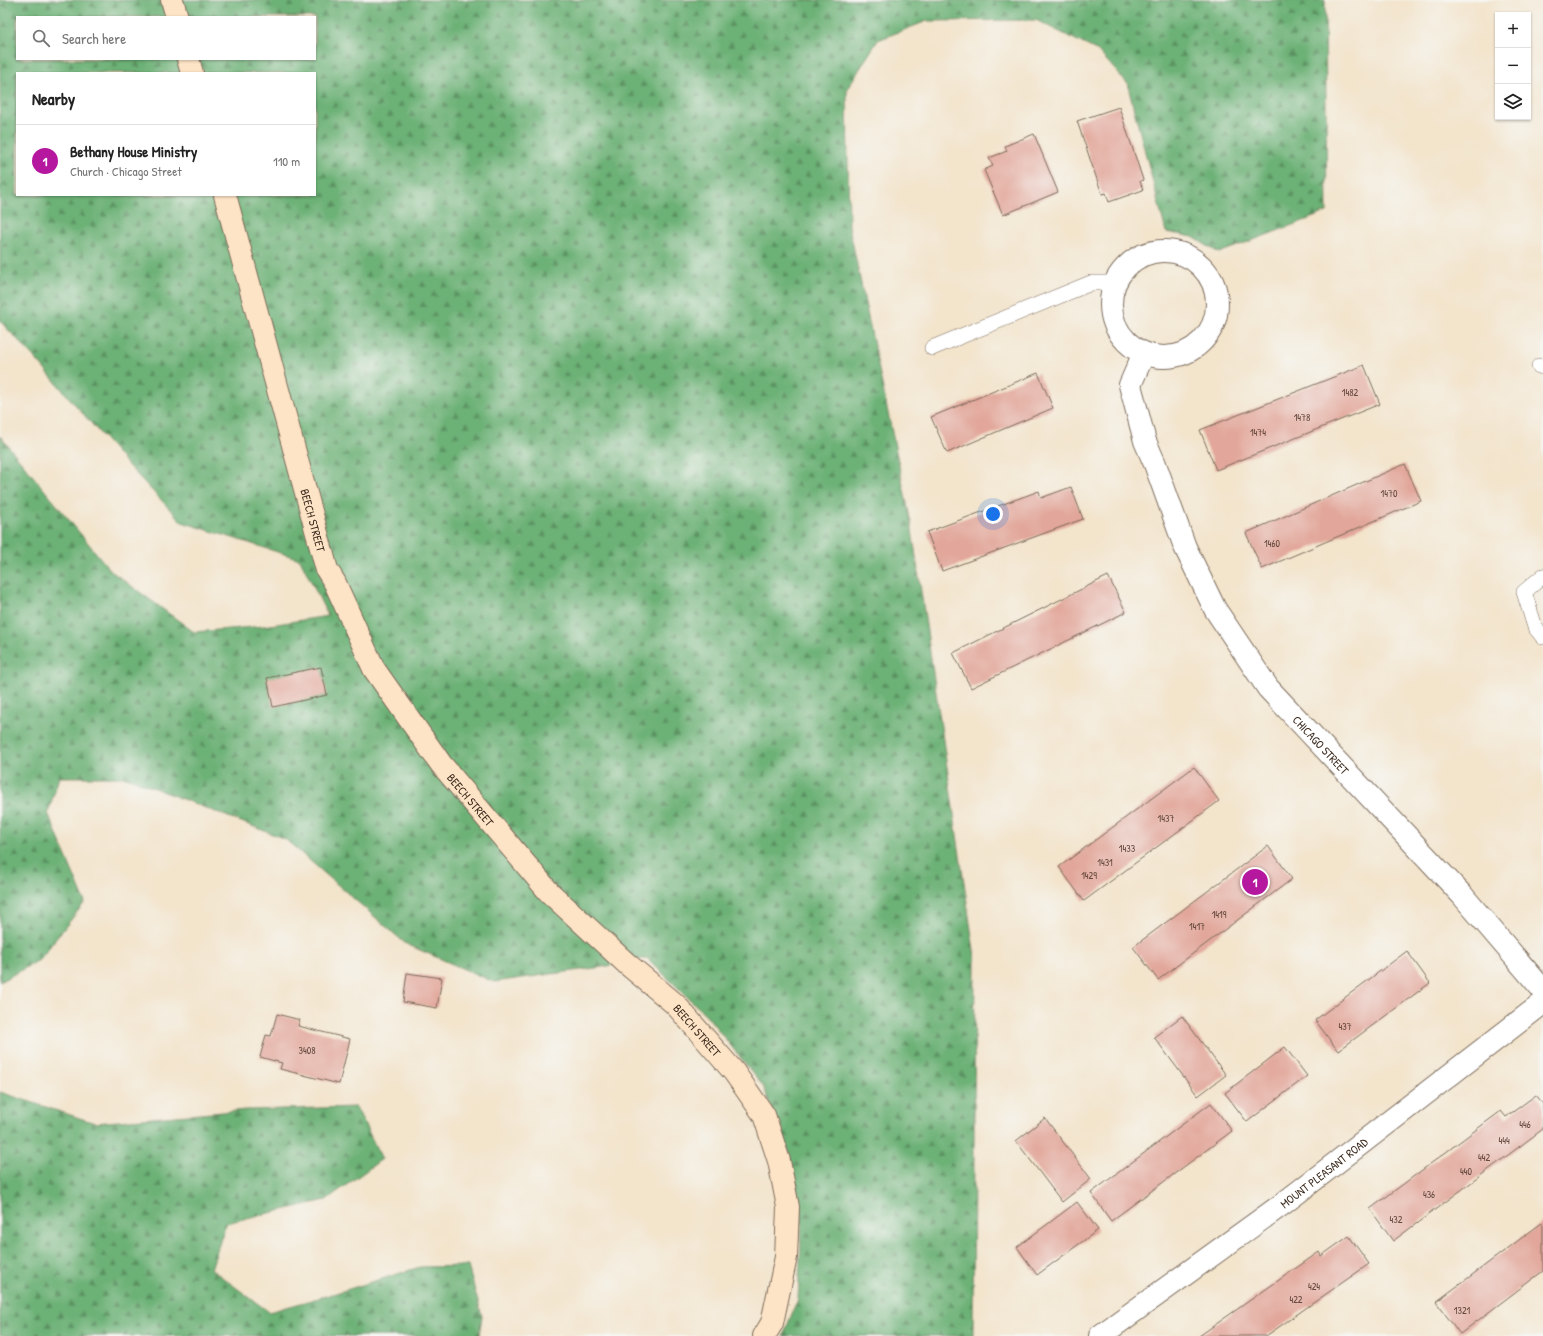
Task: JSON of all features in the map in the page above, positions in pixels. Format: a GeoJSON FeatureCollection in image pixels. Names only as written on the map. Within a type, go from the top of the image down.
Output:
{"type":"FeatureCollection","features":[{"type":"Feature","properties":{"kind":"street"},"geometry":{"type":"LineString","coordinates":[[172,0],[177,16]]}},
{"type":"Feature","properties":{"kind":"street"},"geometry":{"type":"LineString","coordinates":[[188,60],[192,72]]}},
{"type":"Feature","properties":{"kind":"street","name":"BEECH STREET"},"geometry":{"type":"LineString","coordinates":[[225,196],[327,570],[335,583],[374,669],[441,764],[549,892],[626,963],[675,1004],[734,1072],[764,1115],[779,1161],[788,1208],[786,1257],[772,1323],[764,1336]]}},
{"type":"Feature","properties":{"kind":"street"},"geometry":{"type":"LineString","coordinates":[[1170,251],[1188,256],[1198,263],[1213,285],[1217,298],[1216,317],[1208,334],[1193,348],[1176,356],[1169,357],[1144,353],[1124,340],[1112,318],[1111,301],[1115,283],[1127,266],[1143,255],[1152,252],[1170,251]]}},
{"type":"Feature","properties":{"kind":"street","name":"CHICAGO STREET"},"geometry":{"type":"LineString","coordinates":[[1144,353],[1130,385],[1145,441],[1155,464],[1185,547],[1215,609],[1268,688],[1462,895],[1543,990]]}},
{"type":"Feature","properties":{"kind":"street","name":"MOUNT PLEASANT ROAD"},"geometry":{"type":"LineString","coordinates":[[1100,1336],[1284,1203],[1543,1003]]}},
{"type":"Feature","properties":{"kind":"lane"},"geometry":{"type":"LineString","coordinates":[[932,348],[1091,283],[1115,283]]}},
{"type":"Feature","properties":{"kind":"lane"},"geometry":{"type":"LineString","coordinates":[[1543,576],[1524,592],[1535,627],[1543,637]]}},
{"type":"Feature","properties":{"kind":"green space"},"geometry":{"type":"Polygon","coordinates":[[[0,0],[1325,0],[1327,212],[1219,253],[1193,237],[1166,232],[1127,83],[1098,51],[1036,20],[927,21],[878,40],[847,89],[849,226],[911,523],[975,957],[973,1336],[783,1336],[798,1299],[802,1217],[789,1152],[763,1086],[707,1016],[647,958],[602,967],[494,982],[406,944],[285,839],[126,777],[59,777],[48,813],[85,902],[39,960],[0,982],[0,436],[111,571],[194,632],[264,626],[328,616],[300,559],[182,522],[123,460],[34,357],[0,321],[0,0]]]}},
{"type":"Feature","properties":{"kind":"green space"},"geometry":{"type":"Polygon","coordinates":[[[0,1092],[95,1123],[246,1110],[356,1107],[382,1159],[326,1200],[226,1223],[211,1269],[269,1312],[420,1267],[468,1266],[482,1316],[479,1336],[0,1336],[0,1092]]]}},
{"type":"Feature","properties":{"kind":"building"},"geometry":{"type":"Polygon","coordinates":[[[1119,107],[1143,180],[1140,181],[1143,190],[1109,202],[1106,193],[1102,194],[1077,121],[1119,107]]]}},
{"type":"Feature","properties":{"kind":"building"},"geometry":{"type":"Polygon","coordinates":[[[1034,134],[1058,192],[1003,215],[984,170],[993,166],[989,158],[1007,151],[1005,146],[1034,134]]]}},
{"type":"Feature","properties":{"kind":"building"},"geometry":{"type":"Polygon","coordinates":[[[1364,365],[1380,404],[1216,470],[1200,430],[1364,365]]]}},
{"type":"Feature","properties":{"kind":"building"},"geometry":{"type":"Polygon","coordinates":[[[1038,373],[1053,408],[947,453],[931,417],[1038,373]]]}},
{"type":"Feature","properties":{"kind":"building"},"geometry":{"type":"Polygon","coordinates":[[[1405,464],[1421,501],[1262,569],[1246,533],[1405,464]]]}},
{"type":"Feature","properties":{"kind":"building"},"geometry":{"type":"Polygon","coordinates":[[[1071,487],[1083,519],[942,571],[927,532],[1039,491],[1041,498],[1071,487]]]}},
{"type":"Feature","properties":{"kind":"building"},"geometry":{"type":"Polygon","coordinates":[[[1108,576],[1126,612],[971,688],[953,653],[1108,576]]]}},
{"type":"Feature","properties":{"kind":"building"},"geometry":{"type":"Polygon","coordinates":[[[321,667],[327,695],[273,707],[267,678],[321,667]]]}},
{"type":"Feature","properties":{"kind":"building"},"geometry":{"type":"Polygon","coordinates":[[[1194,767],[1219,801],[1084,901],[1059,867],[1194,767]]]}},
{"type":"Feature","properties":{"kind":"building"},"geometry":{"type":"Polygon","coordinates":[[[1268,846],[1292,879],[1158,980],[1133,947],[1268,846]]]}},
{"type":"Feature","properties":{"kind":"building"},"geometry":{"type":"Polygon","coordinates":[[[1407,951],[1430,983],[1338,1051],[1315,1020],[1407,951]]]}},
{"type":"Feature","properties":{"kind":"building"},"geometry":{"type":"Polygon","coordinates":[[[407,973],[442,978],[437,1008],[403,1002],[407,973]]]}},
{"type":"Feature","properties":{"kind":"building"},"geometry":{"type":"Polygon","coordinates":[[[277,1014],[300,1020],[298,1026],[350,1039],[339,1084],[280,1069],[282,1063],[260,1057],[266,1035],[271,1036],[277,1014]]]}},
{"type":"Feature","properties":{"kind":"building"},"geometry":{"type":"Polygon","coordinates":[[[1182,1016],[1226,1075],[1198,1096],[1154,1037],[1182,1016]]]}},
{"type":"Feature","properties":{"kind":"building"},"geometry":{"type":"Polygon","coordinates":[[[1285,1047],[1307,1076],[1247,1122],[1225,1093],[1285,1047]]]}},
{"type":"Feature","properties":{"kind":"building"},"geometry":{"type":"Polygon","coordinates":[[[1536,1095],[1543,1104],[1543,1129],[1393,1241],[1370,1209],[1501,1111],[1506,1117],[1536,1095]]]}},
{"type":"Feature","properties":{"kind":"building"},"geometry":{"type":"Polygon","coordinates":[[[1211,1103],[1232,1131],[1111,1221],[1091,1193],[1211,1103]]]}},
{"type":"Feature","properties":{"kind":"building"},"geometry":{"type":"Polygon","coordinates":[[[1045,1118],[1091,1179],[1062,1202],[1016,1141],[1045,1118]]]}},
{"type":"Feature","properties":{"kind":"building"},"geometry":{"type":"Polygon","coordinates":[[[1077,1202],[1098,1230],[1037,1275],[1017,1247],[1077,1202]]]}},
{"type":"Feature","properties":{"kind":"building"},"geometry":{"type":"Polygon","coordinates":[[[1543,1222],[1543,1271],[1460,1334],[1436,1302],[1543,1222]]]}},
{"type":"Feature","properties":{"kind":"building"},"geometry":{"type":"Polygon","coordinates":[[[1349,1236],[1369,1264],[1266,1336],[1199,1336],[1319,1252],[1321,1256],[1349,1236]]]}},
{"type":"Feature","properties":{"kind":"place","name":"Bethany House Ministry"},"geometry":{"type":"Point","coordinates":[1255,882]}}]}
